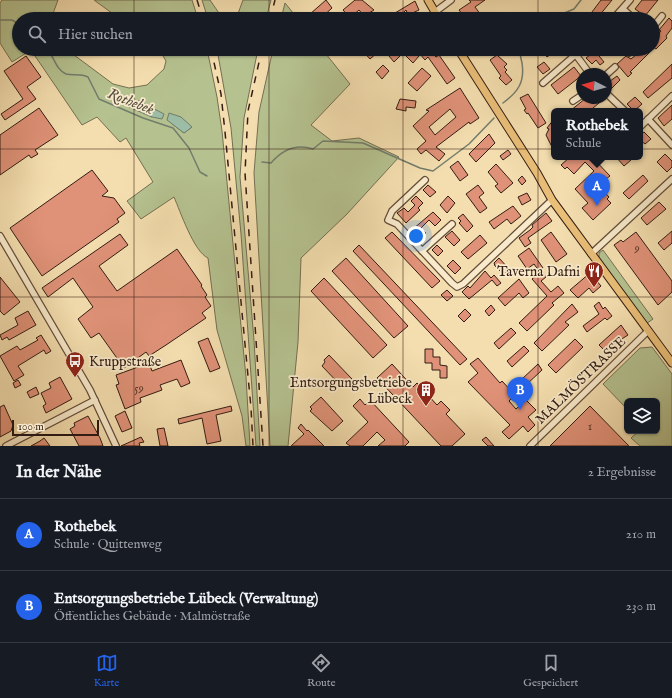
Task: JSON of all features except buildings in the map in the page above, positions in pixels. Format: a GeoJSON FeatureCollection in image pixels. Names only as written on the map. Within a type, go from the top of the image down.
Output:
{"type":"FeatureCollection","features":[{"type":"Feature","properties":{"kind":"main road"},"geometry":{"type":"LineString","coordinates":[[428,0],[435,12]]}},
{"type":"Feature","properties":{"kind":"main road"},"geometry":{"type":"LineString","coordinates":[[462,56],[552,200],[672,363]]}},
{"type":"Feature","properties":{"kind":"street"},"geometry":{"type":"LineString","coordinates":[[435,12],[451,0]]}},
{"type":"Feature","properties":{"kind":"street"},"geometry":{"type":"LineString","coordinates":[[619,12],[630,0]]}},
{"type":"Feature","properties":{"kind":"street"},"geometry":{"type":"LineString","coordinates":[[622,9],[626,12]]}},
{"type":"Feature","properties":{"kind":"street"},"geometry":{"type":"LineString","coordinates":[[543,83],[575,56]]}},
{"type":"Feature","properties":{"kind":"street"},"geometry":{"type":"LineString","coordinates":[[577,56],[586,68]]}},
{"type":"Feature","properties":{"kind":"street"},"geometry":{"type":"LineString","coordinates":[[643,124],[672,96]]}},
{"type":"Feature","properties":{"kind":"street"},"geometry":{"type":"LineString","coordinates":[[612,98],[621,108]]}},
{"type":"Feature","properties":{"kind":"street"},"geometry":{"type":"LineString","coordinates":[[648,119],[672,145]]}},
{"type":"Feature","properties":{"kind":"street"},"geometry":{"type":"LineString","coordinates":[[591,254],[672,178]]}},
{"type":"Feature","properties":{"kind":"street"},"geometry":{"type":"LineString","coordinates":[[425,180],[392,211],[388,220],[396,224],[457,287],[463,284],[552,200]]}},
{"type":"Feature","properties":{"kind":"street"},"geometry":{"type":"LineString","coordinates":[[422,252],[452,224]]}},
{"type":"Feature","properties":{"kind":"street"},"geometry":{"type":"LineString","coordinates":[[0,236],[95,400],[116,446]]}},
{"type":"Feature","properties":{"kind":"street","name":"MALMÖSTRASSE"},"geometry":{"type":"LineString","coordinates":[[530,446],[648,331]]}},
{"type":"Feature","properties":{"kind":"street"},"geometry":{"type":"LineString","coordinates":[[6,446],[95,400]]}},
{"type":"Feature","properties":{"kind":"shaded area"},"geometry":{"type":"Polygon","coordinates":[[[2,0],[58,0],[54,12],[12,12],[12,56],[22,56],[12,62],[0,43],[0,3],[2,0]]]}},
{"type":"Feature","properties":{"kind":"shaded area"},"geometry":{"type":"Polygon","coordinates":[[[94,0],[192,0],[196,12],[110,12],[94,0]]]}},
{"type":"Feature","properties":{"kind":"shaded area"},"geometry":{"type":"Polygon","coordinates":[[[202,0],[210,0],[218,12],[206,12],[202,0]]]}},
{"type":"Feature","properties":{"kind":"shaded area"},"geometry":{"type":"Polygon","coordinates":[[[243,0],[271,0],[268,12],[239,12],[243,0]]]}},
{"type":"Feature","properties":{"kind":"shaded area"},"geometry":{"type":"Polygon","coordinates":[[[285,3],[292,12],[283,12],[285,3]]]}},
{"type":"Feature","properties":{"kind":"shaded area"},"geometry":{"type":"Polygon","coordinates":[[[35,56],[75,56],[113,84],[129,88],[147,85],[164,69],[166,61],[163,56],[208,56],[222,131],[246,377],[250,446],[246,446],[242,416],[217,330],[208,258],[198,248],[193,240],[174,197],[141,219],[127,201],[153,182],[126,138],[120,142],[97,117],[82,125],[35,56]],[[128,99],[127,106],[152,117],[155,109],[139,101],[128,99]],[[171,123],[184,133],[192,127],[171,123]]]}},
{"type":"Feature","properties":{"kind":"shaded area"},"geometry":{"type":"Polygon","coordinates":[[[218,56],[257,56],[244,118],[240,177],[254,340],[260,446],[256,446],[241,234],[231,128],[218,56]]]}},
{"type":"Feature","properties":{"kind":"shaded area"},"geometry":{"type":"Polygon","coordinates":[[[271,56],[328,56],[350,84],[311,125],[332,141],[359,138],[399,157],[347,214],[301,258],[298,342],[288,446],[270,446],[254,173],[259,112],[271,56]]]}},
{"type":"Feature","properties":{"kind":"shaded area"},"geometry":{"type":"Polygon","coordinates":[[[603,250],[653,319],[646,324],[599,258],[599,253],[603,250]]]}},
{"type":"Feature","properties":{"kind":"shaded area"},"geometry":{"type":"Polygon","coordinates":[[[652,347],[672,374],[672,446],[640,446],[631,438],[636,434],[660,434],[660,398],[624,398],[624,406],[603,384],[640,348],[652,347]]]}},
{"type":"Feature","properties":{"kind":"water"},"geometry":{"type":"Polygon","coordinates":[[[128,99],[139,101],[164,114],[162,119],[152,117],[127,106],[126,103],[128,99]]]}},
{"type":"Feature","properties":{"kind":"water"},"geometry":{"type":"Polygon","coordinates":[[[169,113],[181,117],[192,127],[184,133],[167,120],[169,113]]]}},
{"type":"Feature","properties":{"kind":"waterway","name":"Rothebek"},"geometry":{"type":"LineString","coordinates":[[567,12],[574,9],[581,0]]}},
{"type":"Feature","properties":{"kind":"waterway","name":"Rothebek"},"geometry":{"type":"LineString","coordinates":[[0,20],[12,20]]}},
{"type":"Feature","properties":{"kind":"waterway","name":"Rothebek"},"geometry":{"type":"LineString","coordinates":[[52,56],[57,66],[66,74],[88,77],[99,99],[143,118],[173,128],[189,148],[200,172],[207,176]]}},
{"type":"Feature","properties":{"kind":"waterway","name":"Rothebek"},"geometry":{"type":"LineString","coordinates":[[503,103],[513,95],[521,81],[523,70],[521,56]]}},
{"type":"Feature","properties":{"kind":"waterway","name":"Rothebek"},"geometry":{"type":"LineString","coordinates":[[262,162],[271,163],[284,151],[295,147],[306,147],[313,149],[323,141],[363,143],[420,168],[433,171],[469,144],[494,118]]}},
{"type":"Feature","properties":{"kind":"railway"},"geometry":{"type":"LineString","coordinates":[[197,0],[201,12]]}},
{"type":"Feature","properties":{"kind":"railway"},"geometry":{"type":"LineString","coordinates":[[272,12],[275,0]]}},
{"type":"Feature","properties":{"kind":"railway"},"geometry":{"type":"LineString","coordinates":[[213,56],[221,94],[225,132],[251,408],[253,446]]}},
{"type":"Feature","properties":{"kind":"railway"},"geometry":{"type":"LineString","coordinates":[[260,56],[248,111],[245,173],[263,446]]}},
{"type":"Feature","properties":{"kind":"place","name":"Rothebek"},"geometry":{"type":"Point","coordinates":[597,206]}},
{"type":"Feature","properties":{"kind":"place","name":"Taverna Dafni"},"geometry":{"type":"Point","coordinates":[594,288]}},
{"type":"Feature","properties":{"kind":"place","name":"Kruppstraße"},"geometry":{"type":"Point","coordinates":[75,378]}},
{"type":"Feature","properties":{"kind":"place","name":"Entsorgungsbetriebe Lübeck"},"geometry":{"type":"Point","coordinates":[426,407]}},
{"type":"Feature","properties":{"kind":"place","name":"Entsorgungsbetriebe Lübeck (Verwaltung)"},"geometry":{"type":"Point","coordinates":[520,410]}}]}
